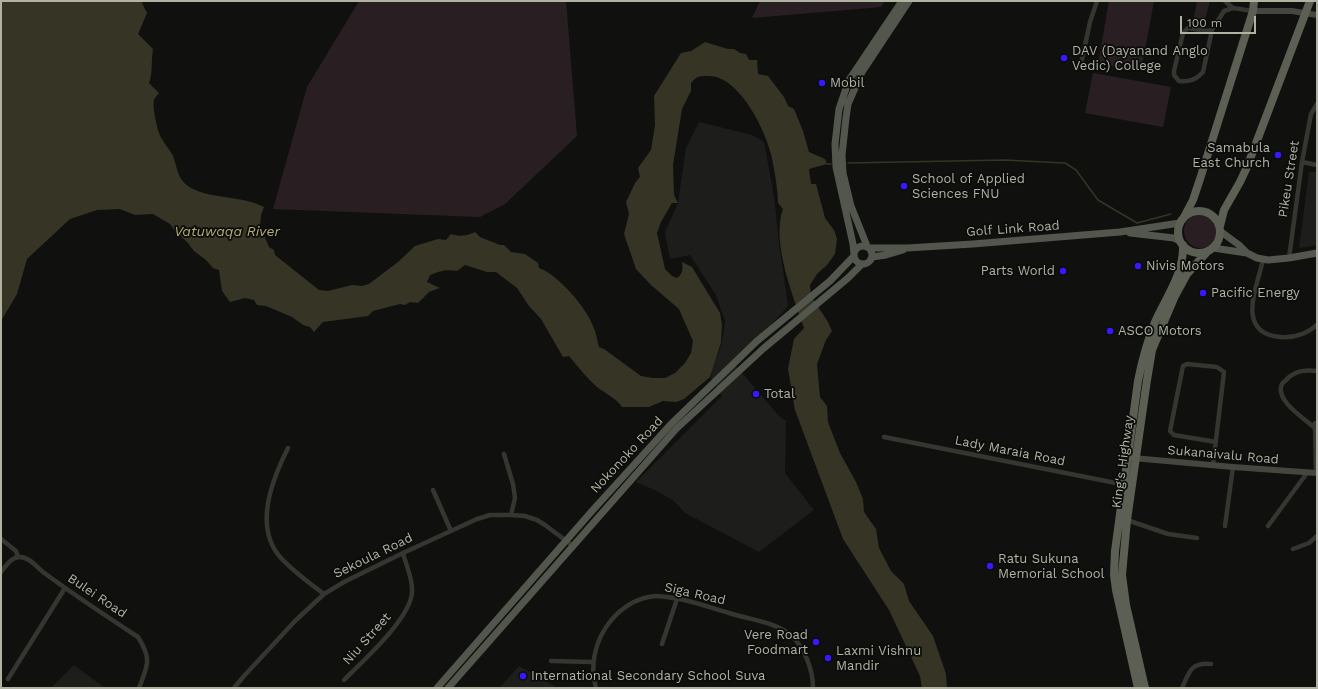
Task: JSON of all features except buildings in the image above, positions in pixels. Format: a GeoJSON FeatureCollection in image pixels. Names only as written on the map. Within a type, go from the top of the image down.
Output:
{"type":"FeatureCollection","features":[{"type":"Feature","properties":{"kind":"highway"},"geometry":{"type":"LineString","coordinates":[[1254,1],[1253,11],[1200,179],[1193,200],[1178,229],[1182,243],[1188,250],[1194,252],[1200,253],[1210,250],[1220,237],[1224,210],[1247,167],[1310,1]]}},
{"type":"Feature","properties":{"kind":"highway"},"geometry":{"type":"LineString","coordinates":[[1181,221],[1188,214],[1194,212],[1207,212],[1217,220],[1220,229]]}},
{"type":"Feature","properties":{"kind":"highway","name":"King's Highway"},"geometry":{"type":"LineString","coordinates":[[1132,458],[1138,382],[1144,354],[1155,322],[1178,273],[1183,255],[1182,243]]}},
{"type":"Feature","properties":{"kind":"highway","name":"King's Highway"},"geometry":{"type":"LineString","coordinates":[[1138,688],[1114,575],[1115,551],[1146,380],[1155,342],[1183,281],[1210,250]]}},
{"type":"Feature","properties":{"kind":"highway","name":"King's Highway"},"geometry":{"type":"LineString","coordinates":[[1128,485],[1127,520],[1122,575],[1126,604],[1145,688]]}},
{"type":"Feature","properties":{"kind":"main road"},"geometry":{"type":"LineString","coordinates":[[902,1],[849,80],[839,109],[835,144],[836,167],[852,237],[854,255],[857,262],[862,264],[868,263],[872,257],[872,252],[868,247],[851,206],[843,173],[842,155],[848,104],[862,72],[909,1]]}},
{"type":"Feature","properties":{"kind":"main road"},"geometry":{"type":"LineString","coordinates":[[1253,11],[1292,11],[1317,16]]}},
{"type":"Feature","properties":{"kind":"main road","name":"Golf Link Road"},"geometry":{"type":"LineString","coordinates":[[868,247],[907,248],[1120,232],[1181,221]]}},
{"type":"Feature","properties":{"kind":"main road"},"geometry":{"type":"LineString","coordinates":[[1220,229],[1247,253]]}},
{"type":"Feature","properties":{"kind":"main road","name":"Golf Link Road"},"geometry":{"type":"LineString","coordinates":[[1120,232],[1174,238],[1182,243]]}},
{"type":"Feature","properties":{"kind":"main road"},"geometry":{"type":"LineString","coordinates":[[854,255],[858,247],[868,247]]}},
{"type":"Feature","properties":{"kind":"main road","name":"Golf Link Road"},"geometry":{"type":"LineString","coordinates":[[872,257],[886,256],[907,248]]}},
{"type":"Feature","properties":{"kind":"main road"},"geometry":{"type":"LineString","coordinates":[[1210,250],[1247,253],[1263,260],[1289,258],[1317,253]]}},
{"type":"Feature","properties":{"kind":"main road","name":"Nokonoko Road"},"geometry":{"type":"LineString","coordinates":[[448,688],[692,409],[757,341],[840,272],[854,255]]}},
{"type":"Feature","properties":{"kind":"main road","name":"Nokonoko Road"},"geometry":{"type":"LineString","coordinates":[[437,688],[597,505],[671,424],[692,409],[821,299],[848,278],[862,264]]}},
{"type":"Feature","properties":{"kind":"main road","name":"Sukanaivalu Road"},"geometry":{"type":"LineString","coordinates":[[1132,458],[1316,473]]}},
{"type":"Feature","properties":{"kind":"street"},"geometry":{"type":"LineString","coordinates":[[1081,64],[1090,22],[1097,1]]}},
{"type":"Feature","properties":{"kind":"street"},"geometry":{"type":"LineString","coordinates":[[1224,1],[1233,8]]}},
{"type":"Feature","properties":{"kind":"street"},"geometry":{"type":"LineString","coordinates":[[1212,30],[1188,28],[1182,32],[1174,71],[1174,75],[1179,81],[1184,82],[1192,80],[1199,77],[1203,72],[1212,30],[1224,11],[1233,8],[1253,11]]}},
{"type":"Feature","properties":{"kind":"street","name":"Pikeu Street"},"geometry":{"type":"LineString","coordinates":[[1289,258],[1302,162],[1311,114],[1317,104]]}},
{"type":"Feature","properties":{"kind":"street"},"geometry":{"type":"LineString","coordinates":[[1302,162],[1317,165]]}},
{"type":"Feature","properties":{"kind":"street"},"geometry":{"type":"LineString","coordinates":[[1263,260],[1252,307],[1252,319],[1257,327],[1263,333],[1286,338],[1303,334],[1317,325]]}},
{"type":"Feature","properties":{"kind":"street"},"geometry":{"type":"LineString","coordinates":[[1213,465],[1216,442],[1224,372],[1217,367],[1187,364],[1184,366],[1170,431],[1174,435],[1216,442]]}},
{"type":"Feature","properties":{"kind":"street"},"geometry":{"type":"LineString","coordinates":[[1316,473],[1315,425],[1284,402],[1280,392],[1282,384],[1294,373],[1307,370],[1317,371]]}},
{"type":"Feature","properties":{"kind":"street","name":"Lady Maraia Road"},"geometry":{"type":"LineString","coordinates":[[884,438],[1128,485]]}},
{"type":"Feature","properties":{"kind":"street"},"geometry":{"type":"LineString","coordinates":[[288,448],[278,469],[266,511],[266,523],[272,544],[280,557],[298,574],[324,594]]}},
{"type":"Feature","properties":{"kind":"street"},"geometry":{"type":"LineString","coordinates":[[504,454],[513,484],[515,498],[511,515]]}},
{"type":"Feature","properties":{"kind":"street"},"geometry":{"type":"LineString","coordinates":[[1225,526],[1233,467]]}},
{"type":"Feature","properties":{"kind":"street"},"geometry":{"type":"LineString","coordinates":[[1268,526],[1307,473]]}},
{"type":"Feature","properties":{"kind":"street"},"geometry":{"type":"LineString","coordinates":[[433,490],[451,531]]}},
{"type":"Feature","properties":{"kind":"street","name":"Sekoula Road"},"geometry":{"type":"LineString","coordinates":[[234,688],[295,621],[324,594],[344,582],[451,531],[490,515],[525,516],[536,520],[554,531],[573,546]]}},
{"type":"Feature","properties":{"kind":"street"},"geometry":{"type":"LineString","coordinates":[[1127,520],[1168,534],[1197,538]]}},
{"type":"Feature","properties":{"kind":"street"},"geometry":{"type":"LineString","coordinates":[[1293,549],[1309,543],[1317,536]]}},
{"type":"Feature","properties":{"kind":"street"},"geometry":{"type":"LineString","coordinates":[[1,539],[16,551],[18,557],[8,563],[1,572]]}},
{"type":"Feature","properties":{"kind":"street","name":"Niu Street"},"geometry":{"type":"LineString","coordinates":[[344,680],[379,644],[406,611],[410,603],[413,590],[403,553]]}},
{"type":"Feature","properties":{"kind":"street","name":"Bulei Road"},"geometry":{"type":"LineString","coordinates":[[18,557],[29,560],[64,588],[138,637],[146,650],[148,657],[146,671],[139,688]]}},
{"type":"Feature","properties":{"kind":"street"},"geometry":{"type":"LineString","coordinates":[[8,679],[64,588]]}},
{"type":"Feature","properties":{"kind":"street","name":"Siga Road"},"geometry":{"type":"LineString","coordinates":[[596,688],[593,662],[604,629],[618,613],[636,602],[655,596],[668,596],[759,621],[786,631],[801,647],[811,670],[813,688]]}},
{"type":"Feature","properties":{"kind":"street"},"geometry":{"type":"LineString","coordinates":[[662,644],[677,599]]}},
{"type":"Feature","properties":{"kind":"street"},"geometry":{"type":"LineString","coordinates":[[551,661],[593,662]]}},
{"type":"Feature","properties":{"kind":"street"},"geometry":{"type":"LineString","coordinates":[[1182,688],[1189,672],[1193,667],[1201,664],[1211,664]]}},
{"type":"Feature","properties":{"kind":"shaded area"},"geometry":{"type":"Polygon","coordinates":[[[359,1],[566,1],[577,136],[505,204],[480,217],[273,209],[307,87],[359,1]]]}},
{"type":"Feature","properties":{"kind":"shaded area"},"geometry":{"type":"Polygon","coordinates":[[[760,1],[885,1],[881,7],[752,18],[760,1]]]}},
{"type":"Feature","properties":{"kind":"shaded area"},"geometry":{"type":"Polygon","coordinates":[[[1109,1],[1154,1],[1141,71],[1098,64],[1109,1]]]}},
{"type":"Feature","properties":{"kind":"shaded area"},"geometry":{"type":"Polygon","coordinates":[[[1197,1],[1210,1],[1205,20],[1194,18],[1197,1]]]}},
{"type":"Feature","properties":{"kind":"shaded area"},"geometry":{"type":"Polygon","coordinates":[[[1093,73],[1171,87],[1163,127],[1085,113],[1093,73]]]}},
{"type":"Feature","properties":{"kind":"shaded area"},"geometry":{"type":"Polygon","coordinates":[[[699,122],[752,135],[764,142],[774,196],[788,306],[735,365],[780,417],[786,421],[785,473],[814,510],[759,552],[685,513],[674,501],[657,491],[636,482],[722,396],[711,378],[712,370],[722,342],[725,321],[716,295],[690,255],[670,259],[665,232],[678,203],[686,148],[699,122]]]}},
{"type":"Feature","properties":{"kind":"shaded area"},"geometry":{"type":"Polygon","coordinates":[[[1309,172],[1317,172],[1317,245],[1299,248],[1309,172]]]}},
{"type":"Feature","properties":{"kind":"shaded area"},"geometry":{"type":"Polygon","coordinates":[[[1201,214],[1213,219],[1218,231],[1213,243],[1201,248],[1189,243],[1184,231],[1189,219],[1201,214]]]}},
{"type":"Feature","properties":{"kind":"shaded area"},"geometry":{"type":"Polygon","coordinates":[[[74,665],[105,688],[51,688],[74,665]]]}},
{"type":"Feature","properties":{"kind":"shaded area","name":"International Secondary School Suva"},"geometry":{"type":"Polygon","coordinates":[[[519,666],[556,687],[559,688],[499,688],[519,666]]]}},
{"type":"Feature","properties":{"kind":"water","name":"Vatuwaqa River"},"geometry":{"type":"Polygon","coordinates":[[[1,1],[141,1],[147,13],[138,34],[153,49],[149,83],[159,93],[154,99],[156,122],[160,136],[172,154],[180,177],[191,188],[200,192],[255,203],[264,207],[261,215],[260,226],[269,247],[274,250],[275,255],[319,290],[328,291],[352,285],[362,286],[369,284],[398,262],[415,246],[438,239],[446,240],[451,234],[463,236],[475,232],[480,237],[500,245],[504,245],[511,252],[525,254],[538,263],[539,268],[546,271],[562,284],[585,310],[594,328],[599,347],[641,376],[653,378],[665,378],[675,373],[685,363],[691,353],[693,341],[679,309],[651,285],[636,269],[624,234],[629,214],[626,202],[635,183],[640,177],[638,168],[651,150],[655,125],[654,96],[681,53],[691,51],[705,42],[728,49],[734,49],[740,53],[746,54],[749,60],[757,60],[758,74],[768,76],[784,97],[788,106],[794,109],[803,131],[809,152],[825,159],[827,164],[809,169],[811,184],[816,184],[825,218],[834,230],[837,239],[835,254],[827,265],[817,274],[810,285],[811,296],[828,322],[832,331],[826,340],[817,364],[820,397],[827,406],[828,422],[840,453],[856,482],[863,499],[864,512],[876,529],[879,548],[891,571],[904,584],[909,601],[933,636],[946,674],[947,688],[922,688],[920,676],[889,610],[843,539],[795,410],[788,369],[794,339],[804,328],[789,285],[781,253],[780,222],[783,209],[778,203],[777,185],[772,159],[763,131],[748,105],[739,93],[729,84],[718,78],[707,76],[697,77],[691,83],[691,91],[682,109],[673,165],[674,195],[678,203],[672,203],[661,222],[657,233],[665,269],[672,276],[677,278],[682,271],[682,262],[692,267],[720,313],[722,325],[721,342],[710,377],[684,399],[676,402],[663,401],[649,407],[622,407],[614,398],[593,384],[569,356],[563,357],[541,319],[529,306],[517,288],[496,272],[487,272],[465,265],[457,271],[446,270],[437,272],[430,275],[427,282],[440,288],[429,292],[418,303],[410,302],[405,305],[400,304],[373,311],[368,316],[323,322],[314,332],[310,327],[303,325],[292,317],[266,306],[257,305],[254,300],[245,298],[230,302],[222,291],[219,270],[213,268],[206,260],[194,251],[170,224],[153,214],[135,215],[120,209],[97,210],[70,219],[27,259],[17,294],[1,321],[1,1]]]}},
{"type":"Feature","properties":{"kind":"waterway"},"geometry":{"type":"LineString","coordinates":[[848,163],[1004,160],[1065,163],[1076,170],[1098,200],[1137,223],[1171,214]]}},
{"type":"Feature","properties":{"kind":"place","name":"DAV (Dayanand Anglo Vedic) College"},"geometry":{"type":"Point","coordinates":[1064,58]}},
{"type":"Feature","properties":{"kind":"place","name":"Mobil"},"geometry":{"type":"Point","coordinates":[822,83]}},
{"type":"Feature","properties":{"kind":"place","name":"Samabula East Church"},"geometry":{"type":"Point","coordinates":[1278,155]}},
{"type":"Feature","properties":{"kind":"place","name":"School of Applied Sciences FNU"},"geometry":{"type":"Point","coordinates":[904,186]}},
{"type":"Feature","properties":{"kind":"place","name":"Nivis Motors"},"geometry":{"type":"Point","coordinates":[1138,266]}},
{"type":"Feature","properties":{"kind":"place","name":"Parts World"},"geometry":{"type":"Point","coordinates":[1063,271]}},
{"type":"Feature","properties":{"kind":"place","name":"Pacific Energy"},"geometry":{"type":"Point","coordinates":[1203,293]}},
{"type":"Feature","properties":{"kind":"place","name":"ASCO Motors"},"geometry":{"type":"Point","coordinates":[1110,331]}},
{"type":"Feature","properties":{"kind":"place","name":"Total"},"geometry":{"type":"Point","coordinates":[756,394]}},
{"type":"Feature","properties":{"kind":"place","name":"Ratu Sukuna Memorial School"},"geometry":{"type":"Point","coordinates":[990,566]}},
{"type":"Feature","properties":{"kind":"place","name":"Vere Road Foodmart"},"geometry":{"type":"Point","coordinates":[816,642]}},
{"type":"Feature","properties":{"kind":"place","name":"Laxmi Vishnu Mandir"},"geometry":{"type":"Point","coordinates":[828,658]}},
{"type":"Feature","properties":{"kind":"place","name":"International Secondary School Suva"},"geometry":{"type":"Point","coordinates":[523,676]}}]}
